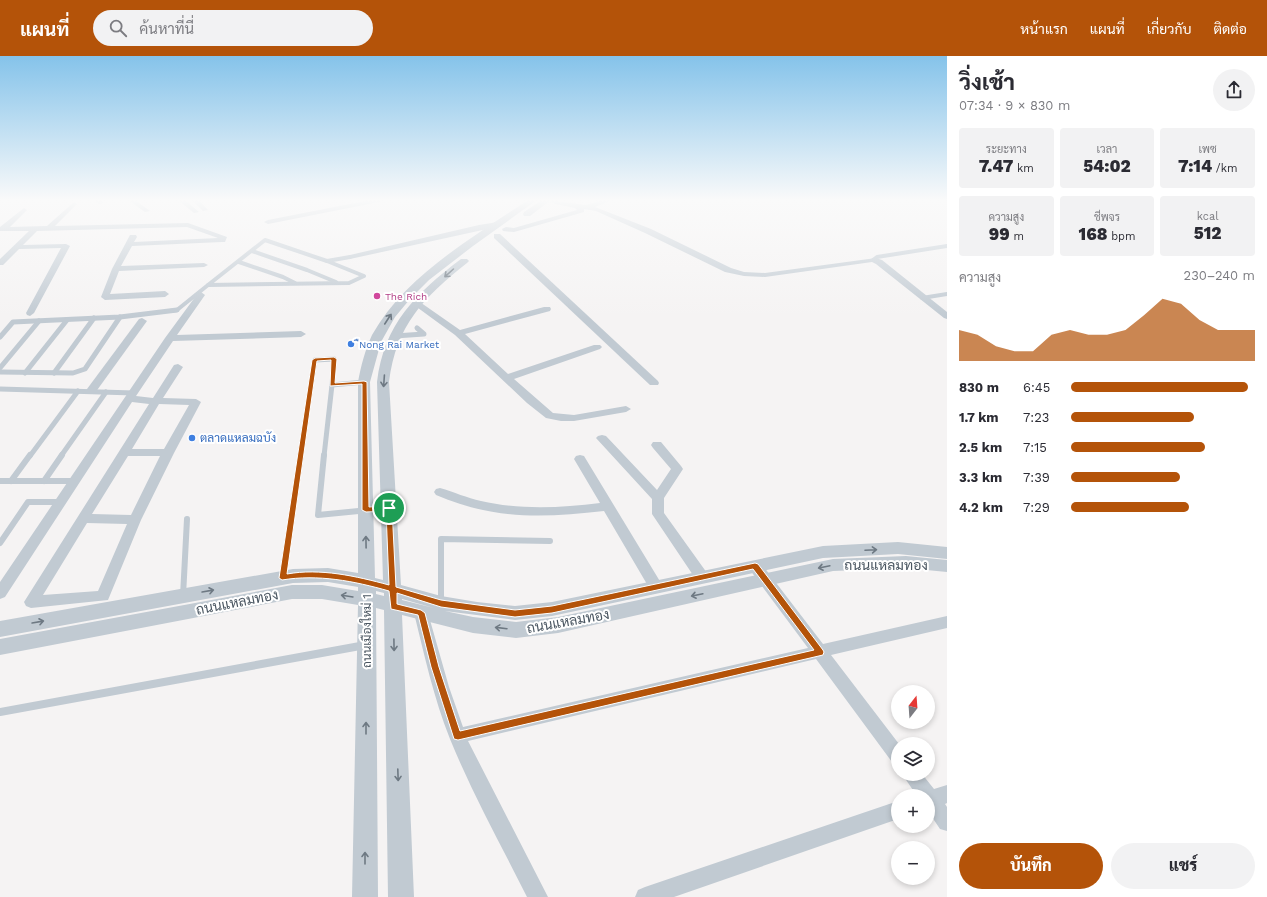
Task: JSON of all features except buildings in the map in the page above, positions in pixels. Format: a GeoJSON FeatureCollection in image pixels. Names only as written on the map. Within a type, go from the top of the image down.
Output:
{"type":"FeatureCollection","features":[{"type":"Feature","properties":{"kind":"street"},"geometry":{"type":"LineString","coordinates":[[0,263],[25,239]]}},
{"type":"Feature","properties":{"kind":"street"},"geometry":{"type":"LineString","coordinates":[[131,239],[116,269],[105,297],[165,294]]}},
{"type":"Feature","properties":{"kind":"street"},"geometry":{"type":"LineString","coordinates":[[129,244],[222,239]]}},
{"type":"Feature","properties":{"kind":"street"},"geometry":{"type":"LineString","coordinates":[[350,257],[426,239]]}},
{"type":"Feature","properties":{"kind":"street","name":"ถนนเมืองใหม่ 1"},"geometry":{"type":"LineString","coordinates":[[365,897],[367,590],[364,382],[369,356],[379,334],[393,312],[416,287],[440,266],[485,239]]}},
{"type":"Feature","properties":{"kind":"street","name":"ถนนเมืองใหม่ 1"},"geometry":{"type":"LineString","coordinates":[[393,598],[383,382],[387,357],[395,336],[417,303],[453,269],[489,239]]}},
{"type":"Feature","properties":{"kind":"street"},"geometry":{"type":"LineString","coordinates":[[509,239],[612,345],[654,383]]}},
{"type":"Feature","properties":{"kind":"street"},"geometry":{"type":"LineString","coordinates":[[665,239],[728,270],[744,274],[765,275],[873,260],[879,262],[922,298],[947,316]]}},
{"type":"Feature","properties":{"kind":"street"},"geometry":{"type":"LineString","coordinates":[[17,247],[66,246],[30,313]]}},
{"type":"Feature","properties":{"kind":"street"},"geometry":{"type":"LineString","coordinates":[[116,269],[204,265]]}},
{"type":"Feature","properties":{"kind":"street"},"geometry":{"type":"LineString","coordinates":[[0,593],[170,338],[201,295]]}},
{"type":"Feature","properties":{"kind":"street"},"geometry":{"type":"LineString","coordinates":[[417,303],[458,333],[531,401],[550,416],[574,418],[626,409]]}},
{"type":"Feature","properties":{"kind":"street"},"geometry":{"type":"LineString","coordinates":[[458,333],[547,309]]}},
{"type":"Feature","properties":{"kind":"street"},"geometry":{"type":"LineString","coordinates":[[91,391],[142,320]]}},
{"type":"Feature","properties":{"kind":"street"},"geometry":{"type":"LineString","coordinates":[[170,338],[301,334]]}},
{"type":"Feature","properties":{"kind":"street"},"geometry":{"type":"LineString","coordinates":[[508,378],[597,347]]}},
{"type":"Feature","properties":{"kind":"street"},"geometry":{"type":"LineString","coordinates":[[131,396],[156,401],[196,402],[168,452],[135,520],[103,596],[31,602],[124,452],[156,401],[178,367]]}},
{"type":"Feature","properties":{"kind":"street"},"geometry":{"type":"LineString","coordinates":[[602,438],[658,498]]}},
{"type":"Feature","properties":{"kind":"street"},"geometry":{"type":"LineString","coordinates":[[657,445],[677,468],[658,498],[658,514],[702,578]]}},
{"type":"Feature","properties":{"kind":"street"},"geometry":{"type":"LineString","coordinates":[[124,452],[168,452]]}},
{"type":"Feature","properties":{"kind":"street"},"geometry":{"type":"LineString","coordinates":[[580,459],[656,587]]}},
{"type":"Feature","properties":{"kind":"street"},"geometry":{"type":"LineString","coordinates":[[440,492],[454,498],[490,508],[522,511],[552,512],[609,506]]}},
{"type":"Feature","properties":{"kind":"street"},"geometry":{"type":"LineString","coordinates":[[83,518],[135,520]]}},
{"type":"Feature","properties":{"kind":"street","name":"ถนนแหลมทอง"},"geometry":{"type":"LineString","coordinates":[[393,598],[421,613],[473,625],[516,630],[558,625],[761,573],[823,552],[898,548],[947,554]]}},
{"type":"Feature","properties":{"kind":"street","name":"ถนนแหลมทอง"},"geometry":{"type":"LineString","coordinates":[[0,629],[293,576],[328,575],[393,598],[515,614],[552,609],[702,578],[833,565],[906,562],[947,566]]}},
{"type":"Feature","properties":{"kind":"street"},"geometry":{"type":"LineString","coordinates":[[761,573],[891,747]]}},
{"type":"Feature","properties":{"kind":"street","name":"ถนนแหลมทอง"},"geometry":{"type":"LineString","coordinates":[[0,647],[292,592],[367,590]]}},
{"type":"Feature","properties":{"kind":"street"},"geometry":{"type":"LineString","coordinates":[[393,598],[401,897]]}},
{"type":"Feature","properties":{"kind":"street"},"geometry":{"type":"LineString","coordinates":[[421,613],[435,667],[467,759],[538,897]]}},
{"type":"Feature","properties":{"kind":"street"},"geometry":{"type":"LineString","coordinates":[[458,736],[947,622]]}},
{"type":"Feature","properties":{"kind":"street"},"geometry":{"type":"LineString","coordinates":[[917,781],[925,789]]}},
{"type":"Feature","properties":{"kind":"street"},"geometry":{"type":"LineString","coordinates":[[935,802],[947,822]]}},
{"type":"Feature","properties":{"kind":"street"},"geometry":{"type":"LineString","coordinates":[[645,897],[891,812]]}},
{"type":"Feature","properties":{"kind":"lane"},"geometry":{"type":"LineString","coordinates":[[0,337],[13,322],[120,317],[177,310],[208,285],[239,262],[265,240],[328,261],[364,276],[349,283],[208,285]]}},
{"type":"Feature","properties":{"kind":"lane"},"geometry":{"type":"LineString","coordinates":[[873,260],[876,257],[947,246]]}},
{"type":"Feature","properties":{"kind":"lane"},"geometry":{"type":"LineString","coordinates":[[252,251],[339,283]]}},
{"type":"Feature","properties":{"kind":"lane"},"geometry":{"type":"LineString","coordinates":[[328,261],[350,257]]}},
{"type":"Feature","properties":{"kind":"lane"},"geometry":{"type":"LineString","coordinates":[[239,262],[283,277],[296,284]]}},
{"type":"Feature","properties":{"kind":"lane"},"geometry":{"type":"LineString","coordinates":[[922,298],[947,294]]}},
{"type":"Feature","properties":{"kind":"lane"},"geometry":{"type":"LineString","coordinates":[[0,372],[73,374],[85,369],[120,317]]}},
{"type":"Feature","properties":{"kind":"lane"},"geometry":{"type":"LineString","coordinates":[[54,373],[94,318]]}},
{"type":"Feature","properties":{"kind":"lane"},"geometry":{"type":"LineString","coordinates":[[25,373],[67,320]]}},
{"type":"Feature","properties":{"kind":"lane"},"geometry":{"type":"LineString","coordinates":[[0,368],[39,321]]}},
{"type":"Feature","properties":{"kind":"lane"},"geometry":{"type":"LineString","coordinates":[[395,336],[424,334],[417,328]]}},
{"type":"Feature","properties":{"kind":"lane"},"geometry":{"type":"LineString","coordinates":[[282,578],[315,360],[334,359],[318,515],[389,508]]}},
{"type":"Feature","properties":{"kind":"lane"},"geometry":{"type":"LineString","coordinates":[[332,384],[364,382]]}},
{"type":"Feature","properties":{"kind":"lane"},"geometry":{"type":"LineString","coordinates":[[0,389],[91,391],[131,396]]}},
{"type":"Feature","properties":{"kind":"lane"},"geometry":{"type":"LineString","coordinates":[[11,481],[78,391]]}},
{"type":"Feature","properties":{"kind":"lane"},"geometry":{"type":"LineString","coordinates":[[44,481],[106,392]]}},
{"type":"Feature","properties":{"kind":"lane"},"geometry":{"type":"LineString","coordinates":[[0,481],[75,481]]}},
{"type":"Feature","properties":{"kind":"lane"},"geometry":{"type":"LineString","coordinates":[[0,543],[28,502],[61,502]]}},
{"type":"Feature","properties":{"kind":"lane"},"geometry":{"type":"LineString","coordinates":[[183,596],[187,519]]}},
{"type":"Feature","properties":{"kind":"lane"},"geometry":{"type":"LineString","coordinates":[[441,604],[441,539],[550,540]]}},
{"type":"Feature","properties":{"kind":"lane"},"geometry":{"type":"LineString","coordinates":[[0,712],[367,645]]}},
{"type":"Feature","properties":{"kind":"place","name":"The Rich"},"geometry":{"type":"Point","coordinates":[377,296]}},
{"type":"Feature","properties":{"kind":"place","name":"ืNong Rai Market"},"geometry":{"type":"Point","coordinates":[351,344]}},
{"type":"Feature","properties":{"kind":"place","name":"ตลาดแหลมฉบัง"},"geometry":{"type":"Point","coordinates":[192,438]}},
{"type":"Feature","properties":{"kind":"route"},"geometry":{"type":"LineString","coordinates":[[389,508],[366,510],[364,382],[332,384],[334,359],[315,360],[282,578],[293,576],[328,575],[367,582],[393,589],[393,606],[421,613],[435,667],[458,736],[820,652],[755,566],[552,609],[515,614],[441,604],[393,589],[389,508]]}}]}
